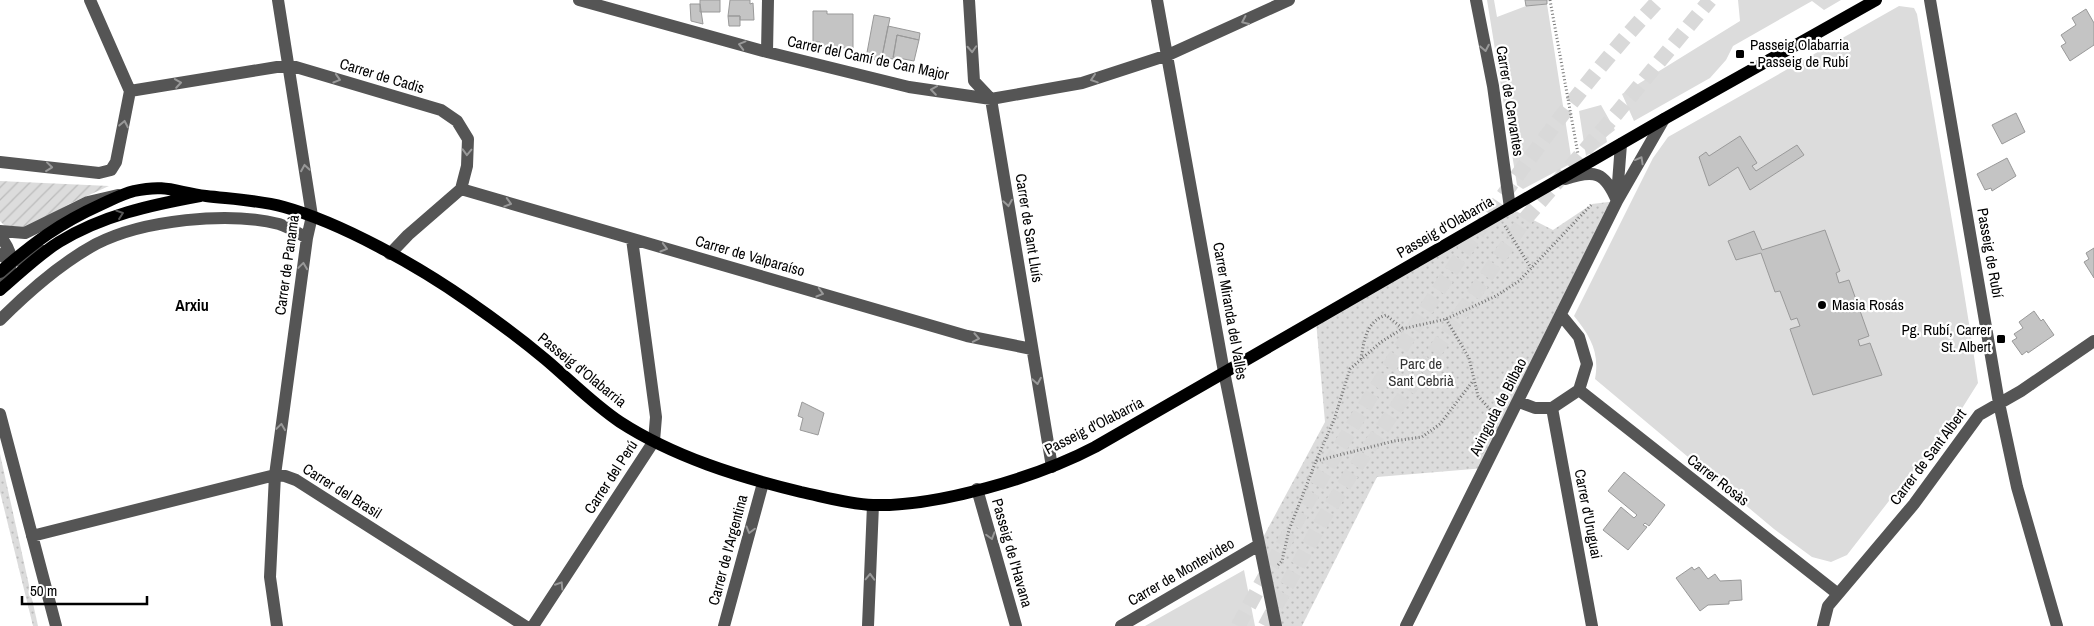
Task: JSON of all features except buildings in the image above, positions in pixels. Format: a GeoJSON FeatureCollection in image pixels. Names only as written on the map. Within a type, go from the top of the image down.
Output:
{"type":"FeatureCollection","features":[{"type":"Feature","properties":{"kind":"main road","name":"Passeig d'Olabarria"},"geometry":{"type":"LineString","coordinates":[[202,195],[243,199],[281,206],[312,216],[390,254],[467,300],[545,359],[591,400],[621,422],[654,441],[696,460],[762,483],[844,502],[873,505],[924,501],[977,489],[1052,467],[1095,447],[1580,167],[1876,0]]}},
{"type":"Feature","properties":{"kind":"main road"},"geometry":{"type":"LineString","coordinates":[[0,272],[58,226],[126,193],[164,187],[202,195]]}},
{"type":"Feature","properties":{"kind":"main road"},"geometry":{"type":"LineString","coordinates":[[0,290],[52,247],[79,231],[120,214],[155,204],[202,195]]}},
{"type":"Feature","properties":{"kind":"street"},"geometry":{"type":"LineString","coordinates":[[0,162],[99,173],[111,170],[116,162],[130,91],[90,0]]}},
{"type":"Feature","properties":{"kind":"street","name":"Carrer de Panamà"},"geometry":{"type":"LineString","coordinates":[[277,626],[270,578],[275,475],[307,238],[312,216],[278,0]]}},
{"type":"Feature","properties":{"kind":"street","name":"Carrer del Camí de Can Major"},"geometry":{"type":"LineString","coordinates":[[579,0],[767,52],[909,87],[991,99],[1082,83],[1168,55],[1289,0]]}},
{"type":"Feature","properties":{"kind":"street"},"geometry":{"type":"LineString","coordinates":[[767,52],[768,0]]}},
{"type":"Feature","properties":{"kind":"street"},"geometry":{"type":"LineString","coordinates":[[970,0],[974,81],[991,99]]}},
{"type":"Feature","properties":{"kind":"street","name":"Carrer Miranda del Vallès"},"geometry":{"type":"LineString","coordinates":[[1158,0],[1224,372],[1276,626]]}},
{"type":"Feature","properties":{"kind":"street","name":"Carrer de Cervantes"},"geometry":{"type":"LineString","coordinates":[[1476,0],[1493,86],[1510,208]]}},
{"type":"Feature","properties":{"kind":"street","name":"Passeig de Rubí"},"geometry":{"type":"LineString","coordinates":[[1930,0],[1998,403],[2017,487],[2057,626]]}},
{"type":"Feature","properties":{"kind":"street","name":"Carrer de Cadis"},"geometry":{"type":"LineString","coordinates":[[130,91],[289,65],[441,110],[457,120],[468,138],[467,166],[461,189]]}},
{"type":"Feature","properties":{"kind":"street","name":"Carrer de Sant Lluís"},"geometry":{"type":"LineString","coordinates":[[991,99],[1052,467]]}},
{"type":"Feature","properties":{"kind":"street","name":"Avinguda de Bilbao"},"geometry":{"type":"LineString","coordinates":[[1406,626],[1519,402],[1617,201],[1664,119]]}},
{"type":"Feature","properties":{"kind":"street"},"geometry":{"type":"LineString","coordinates":[[1617,201],[1621,144]]}},
{"type":"Feature","properties":{"kind":"street"},"geometry":{"type":"LineString","coordinates":[[1553,183],[1581,174],[1600,176],[1611,187],[1617,201]]}},
{"type":"Feature","properties":{"kind":"street"},"geometry":{"type":"LineString","coordinates":[[390,254],[408,235],[461,189]]}},
{"type":"Feature","properties":{"kind":"street","name":"Carrer de Valparaíso"},"geometry":{"type":"LineString","coordinates":[[461,189],[967,336],[1032,349]]}},
{"type":"Feature","properties":{"kind":"street"},"geometry":{"type":"LineString","coordinates":[[0,231],[25,233],[88,202],[126,193]]}},
{"type":"Feature","properties":{"kind":"street"},"geometry":{"type":"LineString","coordinates":[[0,320],[63,266],[97,244],[158,223],[218,219],[252,221],[280,224],[307,238]]}},
{"type":"Feature","properties":{"kind":"street"},"geometry":{"type":"LineString","coordinates":[[0,236],[10,249],[13,261],[0,290]]}},
{"type":"Feature","properties":{"kind":"street","name":"Carrer del Perú"},"geometry":{"type":"LineString","coordinates":[[533,626],[654,441],[656,417],[632,239]]}},
{"type":"Feature","properties":{"kind":"street"},"geometry":{"type":"LineString","coordinates":[[0,254],[6,260],[13,261],[24,259],[52,247]]}},
{"type":"Feature","properties":{"kind":"street"},"geometry":{"type":"LineString","coordinates":[[1519,402],[1535,408],[1552,408],[1579,390],[1587,364],[1580,337],[1561,315]]}},
{"type":"Feature","properties":{"kind":"street","name":"Carrer de Sant Albert"},"geometry":{"type":"LineString","coordinates":[[1823,626],[1828,606],[1914,504],[1979,415],[2021,391],[2094,341]]}},
{"type":"Feature","properties":{"kind":"street","name":"Carrer Rosàs"},"geometry":{"type":"LineString","coordinates":[[1579,390],[1838,594]]}},
{"type":"Feature","properties":{"kind":"street","name":"Carrer d'Uruguai"},"geometry":{"type":"LineString","coordinates":[[1552,408],[1592,626]]}},
{"type":"Feature","properties":{"kind":"street"},"geometry":{"type":"LineString","coordinates":[[0,414],[56,626]]}},
{"type":"Feature","properties":{"kind":"street","name":"Carrer del Brasil"},"geometry":{"type":"LineString","coordinates":[[32,536],[275,475],[285,476],[296,480],[525,626]]}},
{"type":"Feature","properties":{"kind":"street","name":"Carrer de l'Argentina"},"geometry":{"type":"LineString","coordinates":[[724,626],[762,483]]}},
{"type":"Feature","properties":{"kind":"street","name":"Passeig de l'Havana"},"geometry":{"type":"LineString","coordinates":[[977,489],[1016,626]]}},
{"type":"Feature","properties":{"kind":"street"},"geometry":{"type":"LineString","coordinates":[[868,626],[873,505]]}},
{"type":"Feature","properties":{"kind":"street","name":"Carrer de Montevideo"},"geometry":{"type":"LineString","coordinates":[[1120,626],[1259,545]]}},
{"type":"Feature","properties":{"kind":"path"},"geometry":{"type":"LineString","coordinates":[[1550,0],[1580,167]]}},
{"type":"Feature","properties":{"kind":"path"},"geometry":{"type":"LineString","coordinates":[[1264,570],[1275,568],[1282,561],[1289,530],[1334,420],[1350,368],[1381,342],[1402,328],[1446,319],[1496,296],[1519,281],[1592,204]]}},
{"type":"Feature","properties":{"kind":"path"},"geometry":{"type":"LineString","coordinates":[[1497,215],[1531,268]]}},
{"type":"Feature","properties":{"kind":"path"},"geometry":{"type":"LineString","coordinates":[[1360,360],[1365,333],[1378,317],[1386,315],[1402,328]]}},
{"type":"Feature","properties":{"kind":"path"},"geometry":{"type":"LineString","coordinates":[[1446,319],[1469,358],[1478,396],[1491,413],[1508,422]]}},
{"type":"Feature","properties":{"kind":"path"},"geometry":{"type":"LineString","coordinates":[[1316,461],[1394,441],[1422,437],[1440,424],[1473,381]]}},
{"type":"Feature","properties":{"kind":"green space"},"geometry":{"type":"Polygon","coordinates":[[[1487,0],[1494,0],[1497,17],[1526,6],[1547,4],[1572,163],[1523,189],[1517,185],[1487,0]]]}},
{"type":"Feature","properties":{"kind":"green space"},"geometry":{"type":"Polygon","coordinates":[[[1738,0],[1841,0],[1824,10],[1812,1],[1733,46],[1726,60],[1710,78],[1634,121],[1622,94],[1740,21],[1738,0]]]}},
{"type":"Feature","properties":{"kind":"green space"},"geometry":{"type":"Polygon","coordinates":[[[1899,6],[1914,8],[1917,14],[1978,383],[1949,429],[1899,488],[1847,555],[1831,562],[1812,557],[1774,529],[1595,379],[1595,352],[1585,330],[1574,316],[1653,158],[1668,137],[1899,6]]]}},
{"type":"Feature","properties":{"kind":"green space"},"geometry":{"type":"Polygon","coordinates":[[[1601,105],[1615,130],[1606,137],[1607,142],[1586,156],[1579,111],[1601,105]]]}},
{"type":"Feature","properties":{"kind":"green space"},"geometry":{"type":"Polygon","coordinates":[[[0,181],[109,186],[69,204],[29,228],[5,226],[0,221],[0,181]]]}},
{"type":"Feature","properties":{"kind":"green space","name":"Parc de Sant Cebrià"},"geometry":{"type":"Polygon","coordinates":[[[1617,201],[1485,468],[1377,477],[1302,626],[1276,626],[1259,545],[1325,422],[1316,321],[1510,208],[1553,230],[1592,204],[1617,201]]]}},
{"type":"Feature","properties":{"kind":"green space"},"geometry":{"type":"Polygon","coordinates":[[[0,454],[38,626],[33,626],[0,492],[0,454]]]}},
{"type":"Feature","properties":{"kind":"green space"},"geometry":{"type":"Polygon","coordinates":[[[1244,570],[1255,626],[1145,626],[1244,570]]]}},
{"type":"Feature","properties":{"kind":"tunnel"},"geometry":{"type":"LineString","coordinates":[[1238,626],[1340,446],[1451,271],[1524,166],[1576,97],[1659,0]]}},
{"type":"Feature","properties":{"kind":"tunnel"},"geometry":{"type":"LineString","coordinates":[[1265,626],[1323,519],[1351,474],[1526,218],[1617,113],[1710,0]]}},
{"type":"Feature","properties":{"kind":"place","name":"Passeig Olabarria - Passeig de Rubí"},"geometry":{"type":"Point","coordinates":[1740,54]}},
{"type":"Feature","properties":{"kind":"place","name":"Masia Rosás"},"geometry":{"type":"Point","coordinates":[1822,305]}},
{"type":"Feature","properties":{"kind":"place","name":"Pg. Rubí, Carrer St. Albert"},"geometry":{"type":"Point","coordinates":[2001,339]}},
{"type":"Feature","properties":{"kind":"district","name":"Arxiu"},"geometry":{"type":"Point","coordinates":[192,305]}}]}
